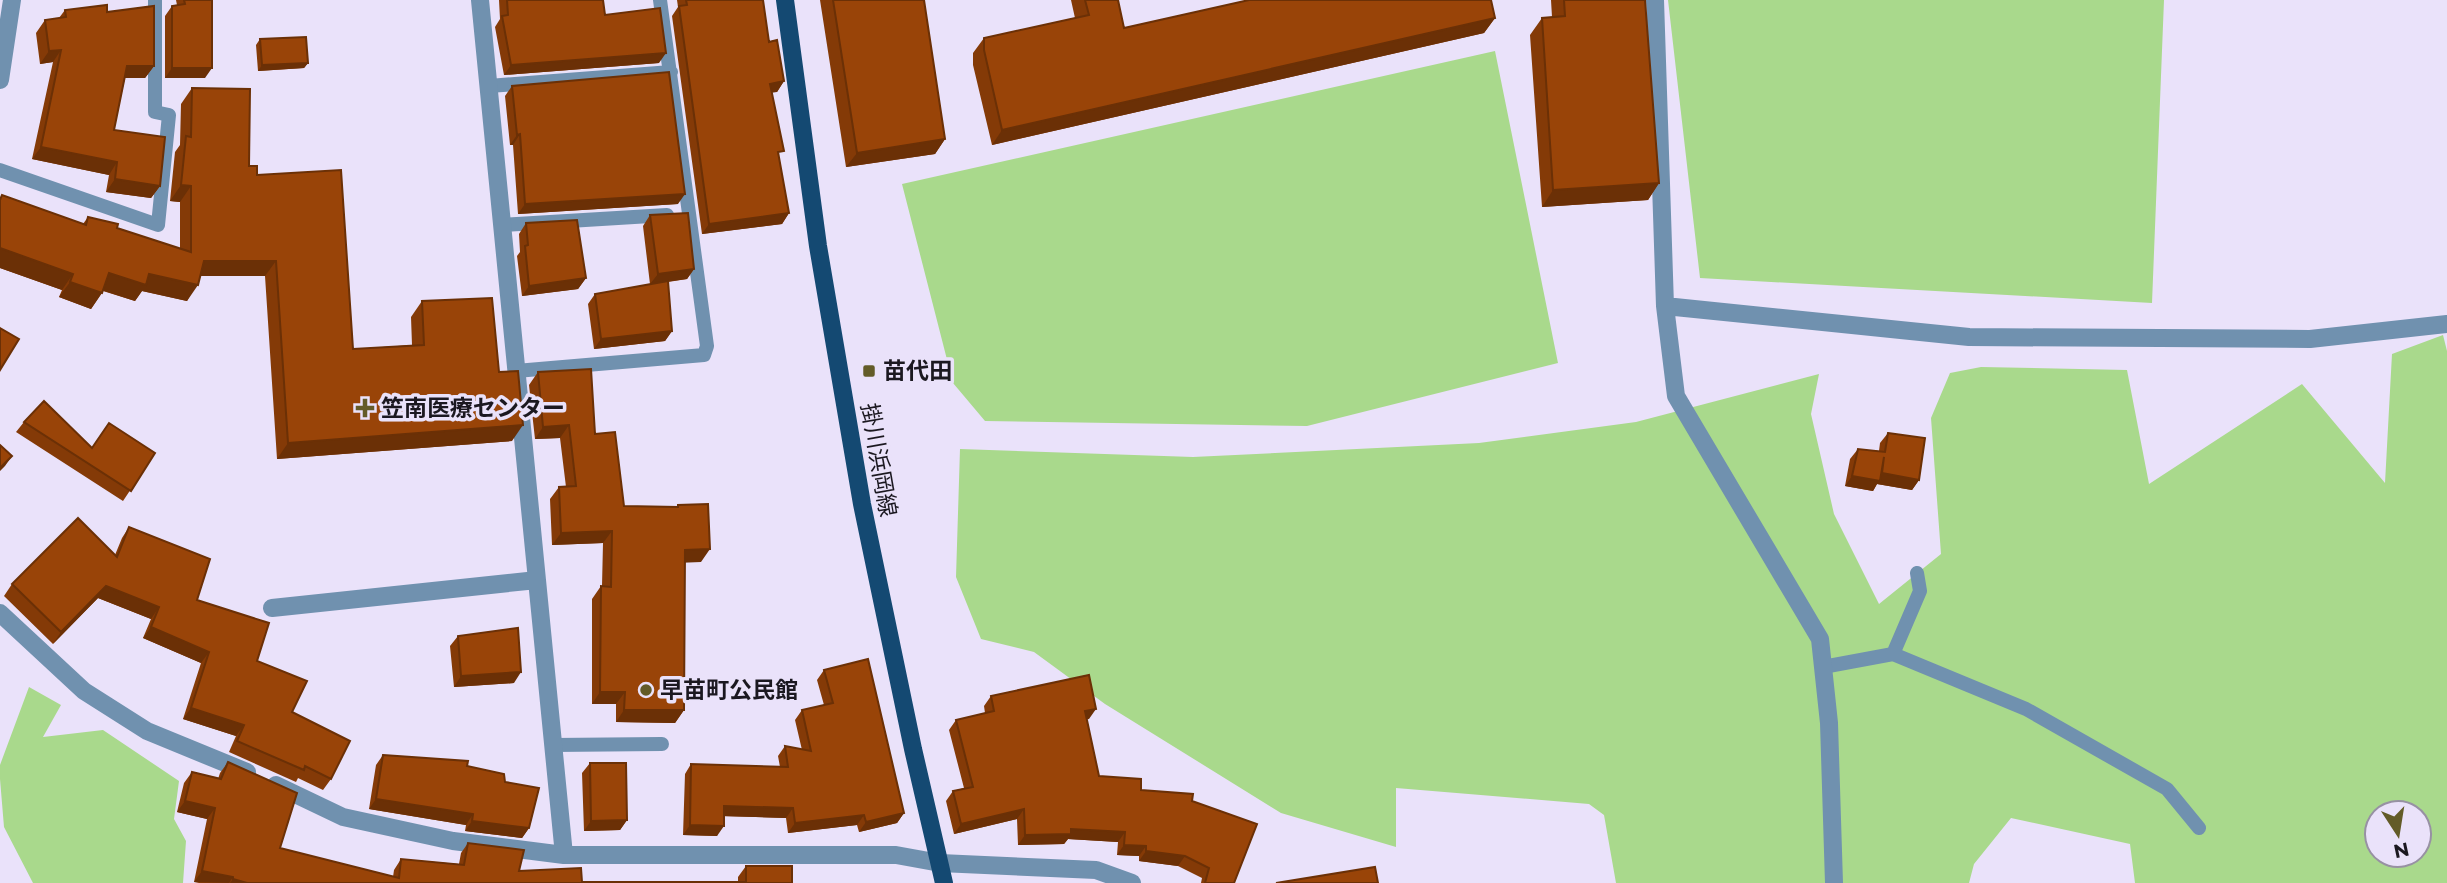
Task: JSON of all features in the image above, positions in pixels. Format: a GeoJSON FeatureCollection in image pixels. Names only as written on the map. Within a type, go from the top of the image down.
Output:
{"type":"FeatureCollection","features":[{"type":"Feature","properties":{"kind":"main road","name":"掛川浜岡線"},"geometry":{"type":"LineString","coordinates":[[785,0],[818,246],[862,504],[912,749],[944,883]]}},
{"type":"Feature","properties":{"kind":"street"},"geometry":{"type":"LineString","coordinates":[[0,80],[12,0]]}},
{"type":"Feature","properties":{"kind":"street"},"geometry":{"type":"LineString","coordinates":[[480,0],[564,855]]}},
{"type":"Feature","properties":{"kind":"street"},"geometry":{"type":"LineString","coordinates":[[1655,0],[1665,306],[1676,396],[1820,639],[1829,723],[1834,883]]}},
{"type":"Feature","properties":{"kind":"street"},"geometry":{"type":"LineString","coordinates":[[1665,306],[1969,337],[2310,340],[2447,324]]}},
{"type":"Feature","properties":{"kind":"street"},"geometry":{"type":"LineString","coordinates":[[272,608],[537,580]]}},
{"type":"Feature","properties":{"kind":"street"},"geometry":{"type":"LineString","coordinates":[[0,613],[84,691],[147,731],[253,774],[343,817],[453,841],[564,855],[896,855],[940,863],[1096,870],[1132,883]]}},
{"type":"Feature","properties":{"kind":"lane"},"geometry":{"type":"LineString","coordinates":[[0,170],[158,225],[169,115],[155,112],[155,0]]}},
{"type":"Feature","properties":{"kind":"lane"},"geometry":{"type":"LineString","coordinates":[[516,371],[704,355],[707,346],[660,0]]}},
{"type":"Feature","properties":{"kind":"lane"},"geometry":{"type":"LineString","coordinates":[[489,86],[671,72]]}},
{"type":"Feature","properties":{"kind":"lane"},"geometry":{"type":"LineString","coordinates":[[502,225],[690,214]]}},
{"type":"Feature","properties":{"kind":"lane"},"geometry":{"type":"LineString","coordinates":[[1893,654],[1920,591],[1917,573]]}},
{"type":"Feature","properties":{"kind":"lane"},"geometry":{"type":"LineString","coordinates":[[1823,667],[1893,654],[2038,715],[2167,789],[2199,828]]}},
{"type":"Feature","properties":{"kind":"lane"},"geometry":{"type":"LineString","coordinates":[[553,745],[662,744]]}},
{"type":"Feature","properties":{"kind":"green space"},"geometry":{"type":"Polygon","coordinates":[[[1668,0],[2164,0],[2152,303],[1700,278],[1668,0]]]}},
{"type":"Feature","properties":{"kind":"green space"},"geometry":{"type":"Polygon","coordinates":[[[1495,51],[1558,363],[1307,426],[985,421],[953,383],[902,184],[1495,51]]]}},
{"type":"Feature","properties":{"kind":"green space"},"geometry":{"type":"Polygon","coordinates":[[[2443,335],[2447,351],[2447,883],[2135,883],[2130,844],[2011,818],[1974,864],[1969,883],[1616,883],[1604,815],[1589,804],[1396,788],[1396,847],[1281,813],[1105,704],[1034,652],[981,639],[956,577],[960,449],[1193,457],[1479,443],[1636,422],[1819,374],[1811,414],[1834,514],[1879,604],[1941,554],[1931,418],[1950,373],[1981,367],[2127,370],[2149,484],[2302,384],[2385,483],[2392,354],[2443,335]]]}},
{"type":"Feature","properties":{"kind":"green space"},"geometry":{"type":"Polygon","coordinates":[[[29,687],[61,705],[43,737],[103,730],[179,781],[174,819],[186,841],[183,883],[33,883],[4,827],[0,779],[0,765],[29,687]]]}},
{"type":"Feature","properties":{"kind":"building"},"geometry":{"type":"Polygon","coordinates":[[[184,0],[212,0],[212,68],[172,68],[172,6],[185,4],[184,0]]]}},
{"type":"Feature","properties":{"kind":"building"},"geometry":{"type":"Polygon","coordinates":[[[507,0],[603,0],[605,15],[660,8],[666,53],[511,65],[502,16],[508,15],[507,0]]]}},
{"type":"Feature","properties":{"kind":"building"},"geometry":{"type":"Polygon","coordinates":[[[686,0],[763,0],[769,42],[777,40],[784,81],[770,84],[784,151],[778,152],[789,213],[709,224],[679,6],[687,5],[686,0]]]}},
{"type":"Feature","properties":{"kind":"building"},"geometry":{"type":"Polygon","coordinates":[[[833,0],[924,0],[945,139],[857,153],[833,0]]]}},
{"type":"Feature","properties":{"kind":"building"},"geometry":{"type":"Polygon","coordinates":[[[1085,0],[1118,0],[1124,28],[1249,0],[1491,0],[1495,18],[1002,130],[984,50],[984,38],[1089,15],[1085,0]]]}},
{"type":"Feature","properties":{"kind":"building"},"geometry":{"type":"Polygon","coordinates":[[[1564,0],[1645,0],[1659,183],[1553,190],[1542,18],[1565,16],[1564,0]]]}},
{"type":"Feature","properties":{"kind":"building"},"geometry":{"type":"Polygon","coordinates":[[[107,5],[107,12],[154,6],[154,66],[127,66],[114,130],[165,137],[160,186],[115,179],[117,162],[41,147],[61,50],[49,51],[45,20],[66,17],[65,10],[107,5]]]}},
{"type":"Feature","properties":{"kind":"building"},"geometry":{"type":"Polygon","coordinates":[[[306,37],[308,63],[262,65],[260,39],[306,37]]]}},
{"type":"Feature","properties":{"kind":"building"},"geometry":{"type":"Polygon","coordinates":[[[669,72],[685,194],[525,204],[520,134],[517,135],[512,86],[669,72]]]}},
{"type":"Feature","properties":{"kind":"building"},"geometry":{"type":"Polygon","coordinates":[[[192,88],[250,89],[249,166],[257,166],[257,175],[341,170],[353,349],[424,345],[422,301],[492,298],[499,372],[518,371],[523,425],[288,443],[276,261],[204,261],[198,285],[149,274],[146,285],[109,273],[102,293],[70,282],[73,274],[0,248],[2,195],[86,225],[88,217],[118,224],[117,228],[191,252],[191,186],[181,185],[186,136],[191,137],[192,88]]]}},
{"type":"Feature","properties":{"kind":"building"},"geometry":{"type":"Polygon","coordinates":[[[688,213],[694,269],[658,274],[650,215],[688,213]]]}},
{"type":"Feature","properties":{"kind":"building"},"geometry":{"type":"Polygon","coordinates":[[[577,220],[586,278],[529,286],[526,223],[577,220]]]}},
{"type":"Feature","properties":{"kind":"building"},"geometry":{"type":"Polygon","coordinates":[[[668,281],[672,331],[601,339],[595,294],[668,281]]]}},
{"type":"Feature","properties":{"kind":"building"},"geometry":{"type":"Polygon","coordinates":[[[0,328],[19,339],[0,370],[0,328]]]}},
{"type":"Feature","properties":{"kind":"building"},"geometry":{"type":"Polygon","coordinates":[[[591,369],[595,434],[615,432],[624,506],[678,507],[708,504],[710,549],[685,550],[684,710],[624,710],[625,692],[600,692],[601,586],[611,587],[612,531],[561,533],[559,487],[576,486],[569,425],[543,427],[538,372],[591,369]]]}},
{"type":"Feature","properties":{"kind":"building"},"geometry":{"type":"Polygon","coordinates":[[[44,401],[92,448],[109,423],[155,453],[131,491],[24,422],[44,401]]]}},
{"type":"Feature","properties":{"kind":"building"},"geometry":{"type":"Polygon","coordinates":[[[1888,433],[1925,438],[1919,480],[1882,473],[1884,457],[1880,481],[1852,476],[1858,449],[1885,452],[1888,433]]]}},
{"type":"Feature","properties":{"kind":"building"},"geometry":{"type":"Polygon","coordinates":[[[0,445],[12,456],[0,468],[0,445]]]}},
{"type":"Feature","properties":{"kind":"building"},"geometry":{"type":"Polygon","coordinates":[[[78,518],[117,557],[129,527],[210,559],[197,600],[269,623],[257,661],[307,681],[292,712],[350,741],[331,779],[305,766],[304,770],[237,741],[244,725],[191,708],[209,652],[151,627],[159,607],[106,586],[61,632],[12,584],[78,518]]]}},
{"type":"Feature","properties":{"kind":"building"},"geometry":{"type":"Polygon","coordinates":[[[518,628],[521,672],[461,676],[458,636],[518,628]]]}},
{"type":"Feature","properties":{"kind":"building"},"geometry":{"type":"Polygon","coordinates":[[[868,659],[904,813],[866,822],[864,815],[795,823],[793,808],[724,806],[724,826],[690,825],[691,764],[788,767],[785,746],[811,751],[802,710],[833,703],[824,670],[868,659]]]}},
{"type":"Feature","properties":{"kind":"building"},"geometry":{"type":"Polygon","coordinates":[[[1089,675],[1096,709],[1085,711],[1099,776],[1141,779],[1141,790],[1193,794],[1192,801],[1257,824],[1234,883],[1205,883],[1209,868],[1185,856],[1146,851],[1146,846],[1124,845],[1125,832],[1071,829],[1071,834],[1025,835],[1024,809],[961,824],[953,791],[973,787],[956,720],[994,711],[991,696],[1089,675]]]}},
{"type":"Feature","properties":{"kind":"building"},"geometry":{"type":"Polygon","coordinates":[[[383,755],[468,761],[467,766],[504,774],[505,782],[539,788],[529,828],[472,821],[473,814],[376,799],[383,755]]]}},
{"type":"Feature","properties":{"kind":"building"},"geometry":{"type":"Polygon","coordinates":[[[228,762],[297,793],[280,848],[399,878],[401,859],[464,865],[468,843],[524,850],[519,871],[581,868],[582,882],[746,882],[746,866],[792,866],[792,883],[247,883],[233,877],[202,871],[215,808],[185,801],[192,772],[221,779],[228,762]]]}},
{"type":"Feature","properties":{"kind":"building"},"geometry":{"type":"Polygon","coordinates":[[[590,763],[626,763],[627,820],[591,821],[590,763]]]}},
{"type":"Feature","properties":{"kind":"building"},"geometry":{"type":"Polygon","coordinates":[[[1375,867],[1378,883],[1276,883],[1375,867]]]}},
{"type":"Feature","properties":{"kind":"place","name":"苗代田"},"geometry":{"type":"Point","coordinates":[869,371]}},
{"type":"Feature","properties":{"kind":"place","name":"笠南医療センター"},"geometry":{"type":"Point","coordinates":[365,408]}},
{"type":"Feature","properties":{"kind":"place","name":"早苗町公民館"},"geometry":{"type":"Point","coordinates":[646,690]}}]}
